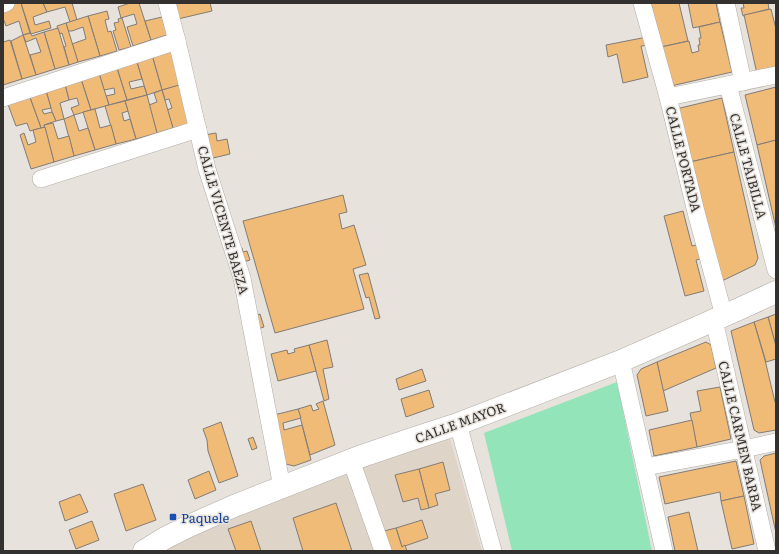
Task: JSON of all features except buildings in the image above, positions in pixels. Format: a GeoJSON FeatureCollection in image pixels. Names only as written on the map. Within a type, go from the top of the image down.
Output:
{"type":"FeatureCollection","features":[{"type":"Feature","properties":{"kind":"main road","name":"CALLE MAYOR"},"geometry":{"type":"LineString","coordinates":[[144,551],[167,545],[234,506],[282,486],[351,460],[458,424],[621,361],[776,292]]}},
{"type":"Feature","properties":{"kind":"street","name":"CALLE VICENTE BAEZA"},"geometry":{"type":"LineString","coordinates":[[167,3],[208,169],[242,278],[282,486]]}},
{"type":"Feature","properties":{"kind":"street","name":"CALLE PORTADA"},"geometry":{"type":"LineString","coordinates":[[642,3],[668,97],[696,212],[719,318]]}},
{"type":"Feature","properties":{"kind":"street","name":"CALLE TAIBILLA"},"geometry":{"type":"LineString","coordinates":[[726,3],[735,83],[776,270]]}},
{"type":"Feature","properties":{"kind":"street"},"geometry":{"type":"LineString","coordinates":[[3,98],[177,42]]}},
{"type":"Feature","properties":{"kind":"street"},"geometry":{"type":"LineString","coordinates":[[668,97],[776,75]]}},
{"type":"Feature","properties":{"kind":"street"},"geometry":{"type":"LineString","coordinates":[[41,179],[198,129]]}},
{"type":"Feature","properties":{"kind":"street","name":"CALLE CARMEN BARBA"},"geometry":{"type":"LineString","coordinates":[[719,318],[744,449],[767,551]]}},
{"type":"Feature","properties":{"kind":"street"},"geometry":{"type":"LineString","coordinates":[[621,361],[664,551]]}},
{"type":"Feature","properties":{"kind":"street"},"geometry":{"type":"LineString","coordinates":[[458,424],[493,551]]}},
{"type":"Feature","properties":{"kind":"street"},"geometry":{"type":"LineString","coordinates":[[645,467],[776,442]]}},
{"type":"Feature","properties":{"kind":"street"},"geometry":{"type":"LineString","coordinates":[[351,460],[383,551]]}},
{"type":"Feature","properties":{"kind":"shaded area"},"geometry":{"type":"Polygon","coordinates":[[[447,428],[482,551],[144,551],[447,428]]]}},
{"type":"Feature","properties":{"kind":"green space"},"geometry":{"type":"Polygon","coordinates":[[[617,382],[652,551],[512,551],[484,433],[617,382]]]}},
{"type":"Feature","properties":{"kind":"place","name":"Paquele"},"geometry":{"type":"Point","coordinates":[173,517]}}]}
